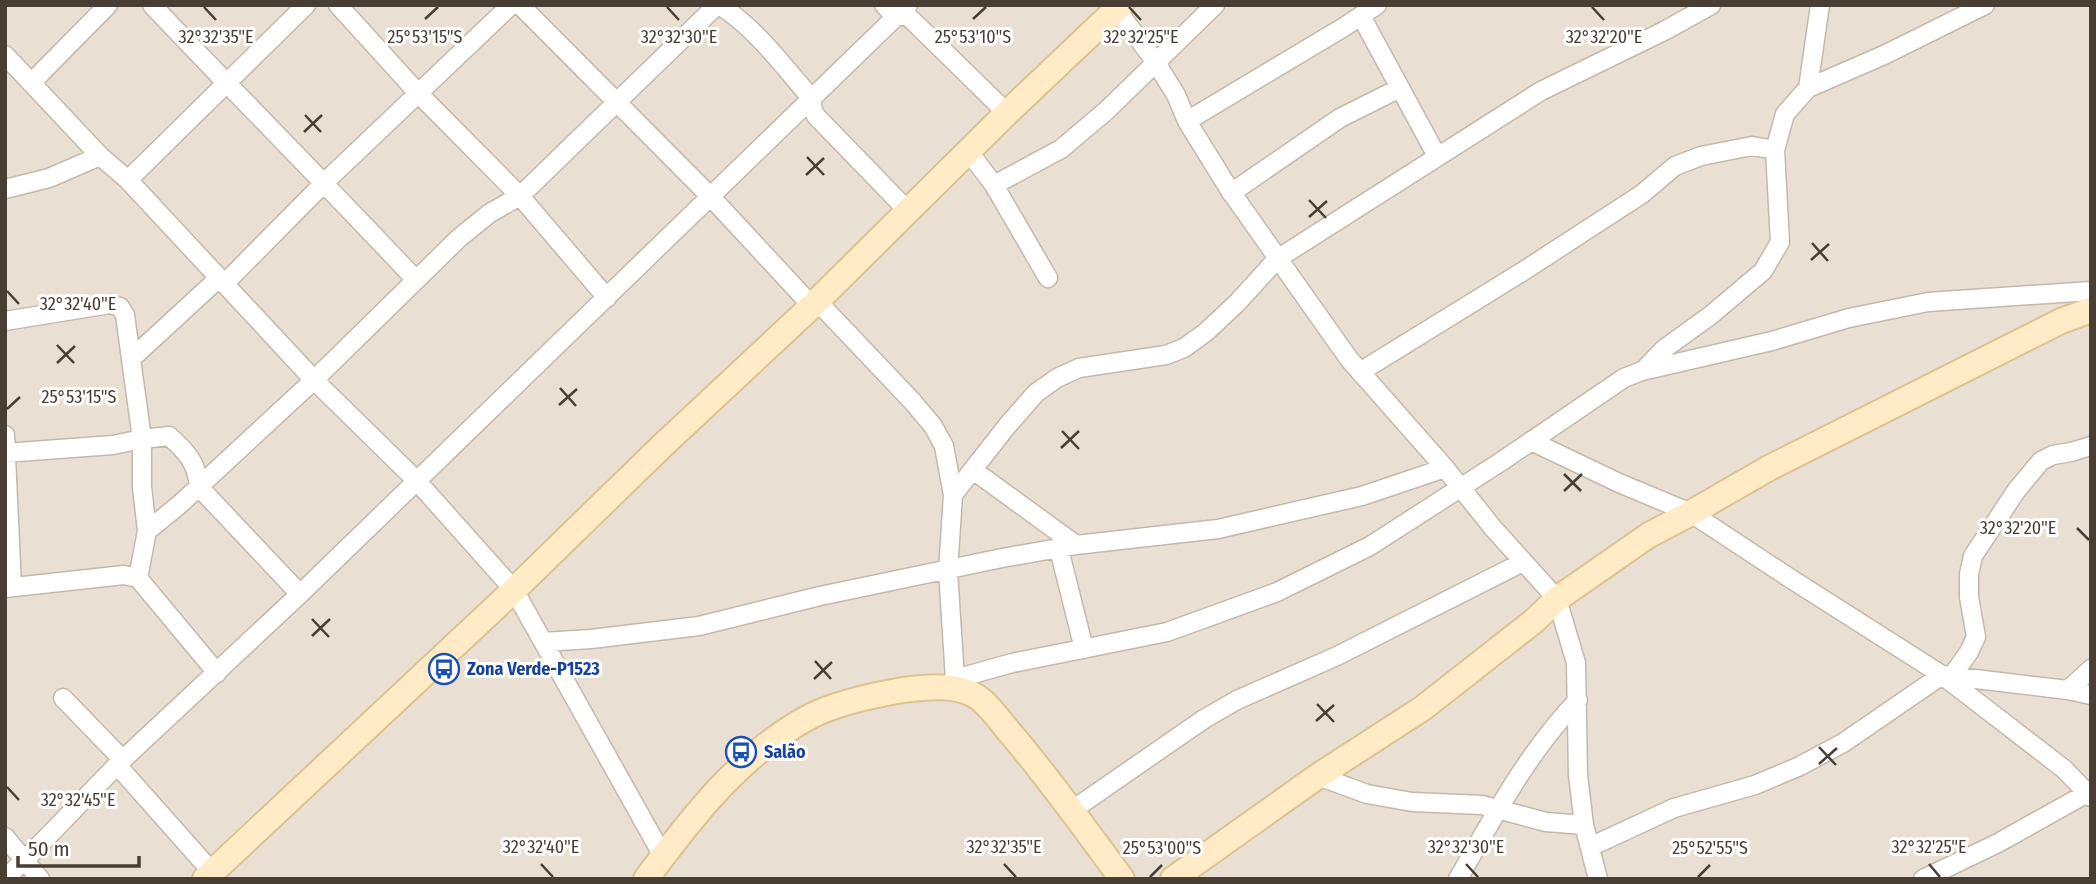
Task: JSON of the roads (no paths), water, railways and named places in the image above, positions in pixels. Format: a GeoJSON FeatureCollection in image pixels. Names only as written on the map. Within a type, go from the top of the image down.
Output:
{"type":"FeatureCollection","features":[{"type":"Feature","properties":{"kind":"street"},"geometry":{"type":"LineString","coordinates":[[31,83],[108,5]]}},
{"type":"Feature","properties":{"kind":"street"},"geometry":{"type":"LineString","coordinates":[[152,5],[325,182],[415,279]]}},
{"type":"Feature","properties":{"kind":"street"},"geometry":{"type":"LineString","coordinates":[[128,180],[306,5]]}},
{"type":"Feature","properties":{"kind":"street"},"geometry":{"type":"LineString","coordinates":[[338,5],[418,93],[520,196],[607,298]]}},
{"type":"Feature","properties":{"kind":"street"},"geometry":{"type":"LineString","coordinates":[[131,359],[221,281],[511,5]]}},
{"type":"Feature","properties":{"kind":"street"},"geometry":{"type":"LineString","coordinates":[[520,5],[933,426],[944,446],[953,495],[947,570],[951,683]]}},
{"type":"Feature","properties":{"kind":"street"},"geometry":{"type":"LineString","coordinates":[[147,531],[166,517],[314,380],[459,238],[489,213],[520,196],[662,56],[718,5],[741,22],[812,99],[816,116],[908,212]]}},
{"type":"Feature","properties":{"kind":"street"},"geometry":{"type":"LineString","coordinates":[[994,184],[1061,149],[1106,111],[1215,5]]}},
{"type":"Feature","properties":{"kind":"street"},"geometry":{"type":"LineString","coordinates":[[1187,121],[1377,5]]}},
{"type":"Feature","properties":{"kind":"street"},"geometry":{"type":"LineString","coordinates":[[953,495],[1036,393],[1057,378],[1079,368],[1166,355],[1184,348],[1237,303],[1276,259],[1541,91],[1711,5]]}},
{"type":"Feature","properties":{"kind":"street"},"geometry":{"type":"LineString","coordinates":[[1808,88],[1820,5]]}},
{"type":"Feature","properties":{"kind":"street"},"geometry":{"type":"LineString","coordinates":[[1642,371],[1664,349],[1711,315],[1763,271],[1780,242],[1774,150],[1785,114],[1808,88],[1884,55],[1985,5]]}},
{"type":"Feature","properties":{"kind":"street"},"geometry":{"type":"LineString","coordinates":[[63,698],[120,763],[209,875],[814,304],[1117,7],[1155,61],[1176,95],[1187,121],[1276,259],[1360,372],[1557,599],[1576,663],[1578,775],[1584,825],[1598,879]]}},
{"type":"Feature","properties":{"kind":"street"},"geometry":{"type":"LineString","coordinates":[[5,878],[120,763],[300,594],[812,99],[896,9],[913,21],[1007,113]]}},
{"type":"Feature","properties":{"kind":"street"},"geometry":{"type":"LineString","coordinates":[[1361,16],[1437,156]]}},
{"type":"Feature","properties":{"kind":"street"},"geometry":{"type":"LineString","coordinates":[[5,55],[100,156],[128,180],[314,380],[416,480],[514,590],[663,856]]}},
{"type":"Feature","properties":{"kind":"street"},"geometry":{"type":"LineString","coordinates":[[1231,192],[1340,118],[1400,88]]}},
{"type":"Feature","properties":{"kind":"street"},"geometry":{"type":"LineString","coordinates":[[1360,372],[1595,225],[1642,194],[1675,166],[1702,156],[1752,146],[1774,150]]}},
{"type":"Feature","properties":{"kind":"street"},"geometry":{"type":"LineString","coordinates":[[969,152],[994,184],[1048,278]]}},
{"type":"Feature","properties":{"kind":"street"},"geometry":{"type":"LineString","coordinates":[[5,189],[50,178],[100,156]]}},
{"type":"Feature","properties":{"kind":"street"},"geometry":{"type":"LineString","coordinates":[[646,879],[681,831],[736,771],[775,737],[814,715],[872,695],[951,683],[1013,663],[1167,632],[1277,592],[1370,546],[1624,378],[1642,371],[1772,341],[1850,317],[1928,302],[2091,291]]}},
{"type":"Feature","properties":{"kind":"street"},"geometry":{"type":"LineString","coordinates":[[5,321],[110,304],[120,307],[124,315],[142,439],[142,486],[147,531],[138,578]]}},
{"type":"Feature","properties":{"kind":"street"},"geometry":{"type":"LineString","coordinates":[[1173,879],[1318,776],[1423,708],[1534,621],[1557,599],[1649,535],[1769,468],[2061,321],[2091,310]]}},
{"type":"Feature","properties":{"kind":"street"},"geometry":{"type":"LineString","coordinates":[[217,673],[138,578],[124,575],[8,587],[6,447],[113,445],[169,436],[192,459],[198,472],[199,487],[300,594]]}},
{"type":"Feature","properties":{"kind":"street"},"geometry":{"type":"LineString","coordinates":[[1531,441],[1619,483],[1691,513],[1787,577],[1947,675],[2064,769],[2090,794],[1923,879]]}},
{"type":"Feature","properties":{"kind":"street"},"geometry":{"type":"LineString","coordinates":[[1590,847],[1674,808],[1755,785],[1800,766],[1843,743],[1947,675],[1969,652],[1976,638],[1969,597],[1969,574],[1973,556],[2016,491],[2041,461],[2053,455],[2091,446]]}},
{"type":"Feature","properties":{"kind":"street"},"geometry":{"type":"LineString","coordinates":[[543,642],[699,626],[820,596],[1002,558],[1068,547],[1218,529],[1362,496],[1446,468]]}},
{"type":"Feature","properties":{"kind":"street"},"geometry":{"type":"LineString","coordinates":[[973,470],[1068,547],[1084,649]]}},
{"type":"Feature","properties":{"kind":"street"},"geometry":{"type":"LineString","coordinates":[[1071,811],[1204,719],[1237,700],[1337,656],[1523,562]]}},
{"type":"Feature","properties":{"kind":"street"},"geometry":{"type":"LineString","coordinates":[[2068,690],[2091,669]]}},
{"type":"Feature","properties":{"kind":"street"},"geometry":{"type":"LineString","coordinates":[[1947,675],[2091,695]]}},
{"type":"Feature","properties":{"kind":"street"},"geometry":{"type":"LineString","coordinates":[[951,683],[980,698],[1035,762],[1122,879]]}},
{"type":"Feature","properties":{"kind":"street"},"geometry":{"type":"LineString","coordinates":[[1458,879],[1542,741],[1578,700]]}},
{"type":"Feature","properties":{"kind":"street"},"geometry":{"type":"LineString","coordinates":[[1318,776],[1367,794],[1412,802],[1482,805],[1546,822],[1584,825]]}},
{"type":"Feature","properties":{"kind":"street"},"geometry":{"type":"LineString","coordinates":[[5,837],[40,879]]}},
{"type":"Feature","properties":{"kind":"place","name":"Zona Verde-P1523"},"geometry":{"type":"Point","coordinates":[444,669]}},
{"type":"Feature","properties":{"kind":"place","name":"Salão"},"geometry":{"type":"Point","coordinates":[741,752]}}]}
